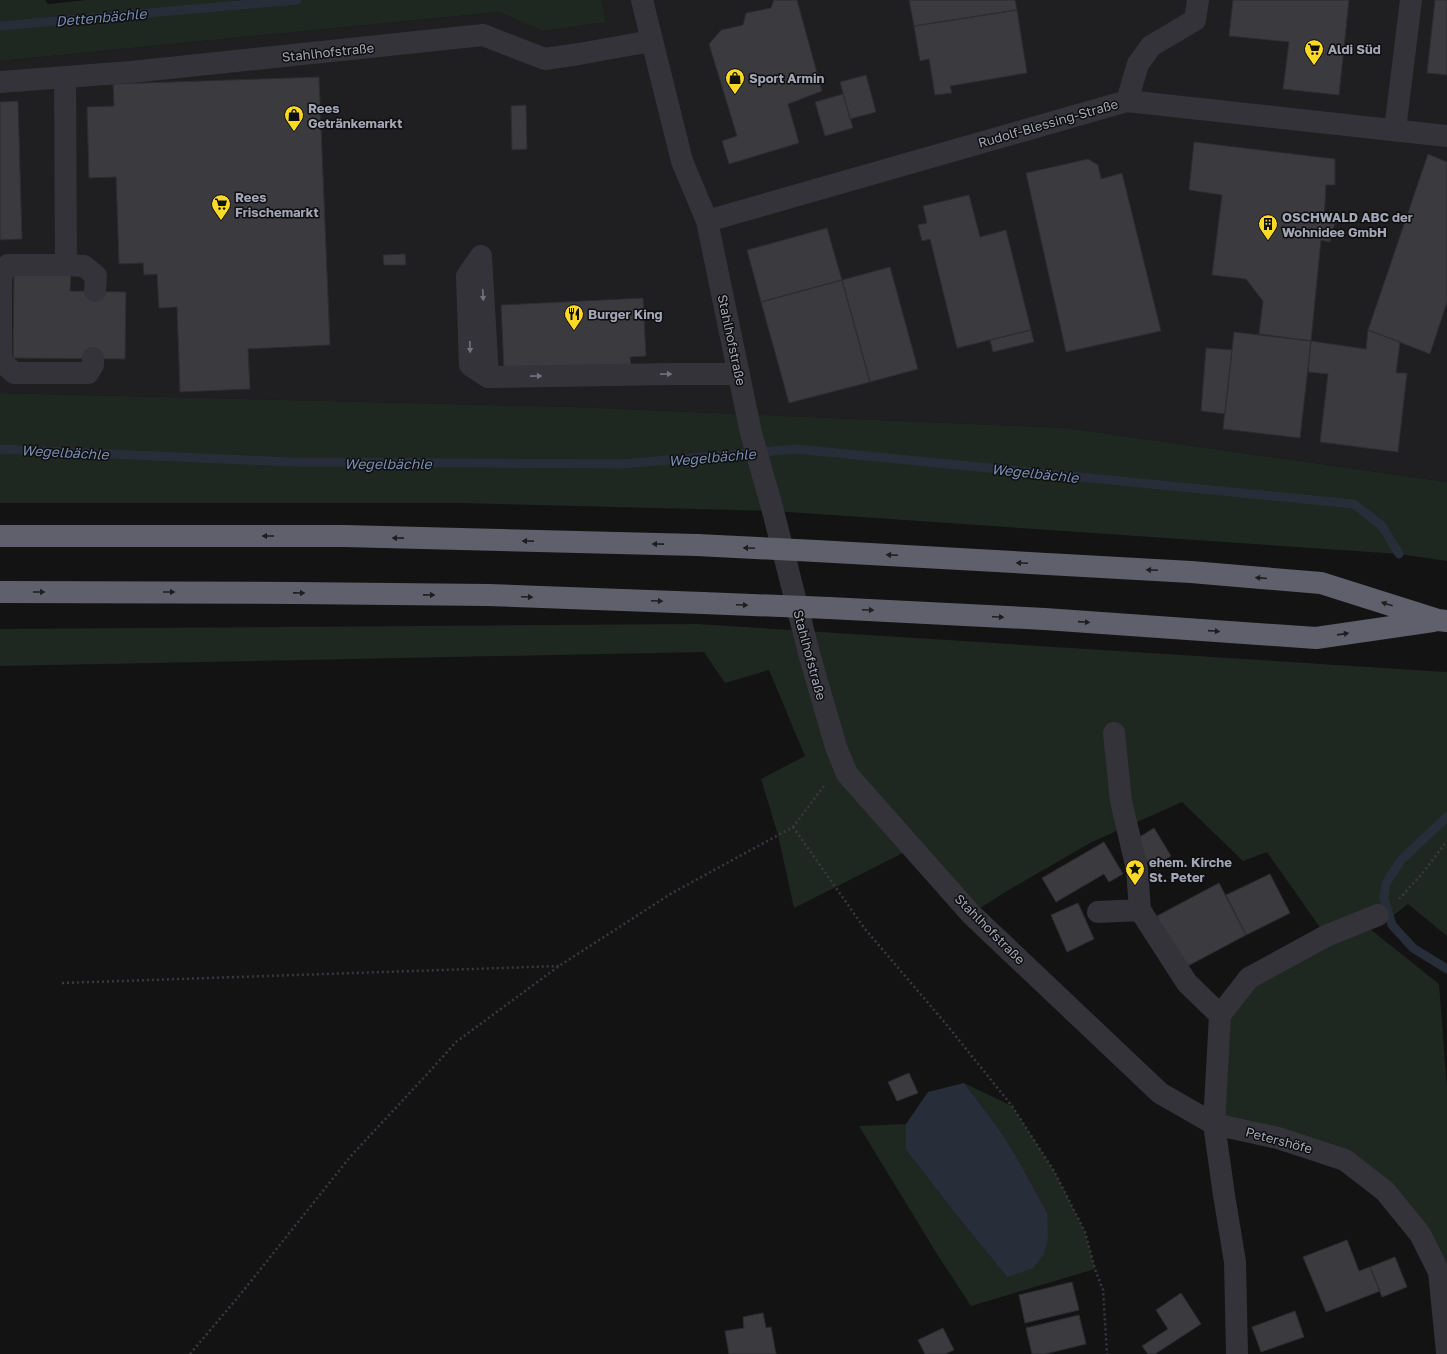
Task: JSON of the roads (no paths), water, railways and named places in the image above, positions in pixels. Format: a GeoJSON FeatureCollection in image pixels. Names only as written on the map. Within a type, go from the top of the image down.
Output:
{"type":"FeatureCollection","features":[{"type":"Feature","properties":{"kind":"highway"},"geometry":{"type":"LineString","coordinates":[[0,536],[344,536],[697,545],[1183,571],[1321,583],[1442,621]]}},
{"type":"Feature","properties":{"kind":"highway"},"geometry":{"type":"LineString","coordinates":[[0,592],[295,593],[488,596],[703,603],[1045,619],[1316,638],[1442,621]]}},
{"type":"Feature","properties":{"kind":"street","name":"Stahlhofstraße"},"geometry":{"type":"LineString","coordinates":[[642,0],[682,161],[706,221],[751,433],[767,489],[810,657],[836,747],[847,774],[972,914],[1126,1061],[1160,1093],[1214,1124]]}},
{"type":"Feature","properties":{"kind":"street"},"geometry":{"type":"LineString","coordinates":[[1127,101],[1138,64],[1151,46],[1196,20],[1198,0]]}},
{"type":"Feature","properties":{"kind":"street"},"geometry":{"type":"LineString","coordinates":[[1395,130],[1411,0]]}},
{"type":"Feature","properties":{"kind":"street","name":"Stahlhofstraße"},"geometry":{"type":"LineString","coordinates":[[0,82],[131,72],[484,36],[545,59],[651,41]]}},
{"type":"Feature","properties":{"kind":"street"},"geometry":{"type":"LineString","coordinates":[[65,77],[66,265]]}},
{"type":"Feature","properties":{"kind":"street","name":"Rudolf-Blessing-Straße"},"geometry":{"type":"LineString","coordinates":[[706,221],[1127,101],[1447,136]]}},
{"type":"Feature","properties":{"kind":"street"},"geometry":{"type":"LineString","coordinates":[[481,256],[488,377],[739,374]]}},
{"type":"Feature","properties":{"kind":"street"},"geometry":{"type":"LineString","coordinates":[[93,358],[93,365],[88,373],[14,373],[1,361],[1,276],[8,265],[84,266],[96,276],[95,292]]}},
{"type":"Feature","properties":{"kind":"street"},"geometry":{"type":"LineString","coordinates":[[1114,733],[1121,801],[1137,869],[1140,910],[1187,984],[1220,1016]]}},
{"type":"Feature","properties":{"kind":"street"},"geometry":{"type":"LineString","coordinates":[[1098,912],[1140,910]]}},
{"type":"Feature","properties":{"kind":"street"},"geometry":{"type":"LineString","coordinates":[[1237,1354],[1235,1262],[1214,1124],[1220,1016],[1249,978],[1326,936],[1378,915]]}},
{"type":"Feature","properties":{"kind":"street","name":"Petershöfe"},"geometry":{"type":"LineString","coordinates":[[1214,1124],[1278,1138],[1345,1160],[1385,1191],[1420,1234],[1439,1272],[1447,1352]]}},
{"type":"Feature","properties":{"kind":"waterway","name":"Dettenbächle"},"geometry":{"type":"LineString","coordinates":[[0,26],[297,0]]}},
{"type":"Feature","properties":{"kind":"waterway","name":"Wegelbächle"},"geometry":{"type":"LineString","coordinates":[[0,449],[291,462],[621,464],[796,449],[1354,504],[1382,526],[1399,554]]}},
{"type":"Feature","properties":{"kind":"waterway","name":"Wegelbächle"},"geometry":{"type":"LineString","coordinates":[[1447,817],[1401,860],[1386,883],[1384,899],[1392,925],[1413,948],[1447,969]]}},
{"type":"Feature","properties":{"kind":"place","name":"Aldi Süd"},"geometry":{"type":"Point","coordinates":[1314,66]}},
{"type":"Feature","properties":{"kind":"place","name":"Sport Armin"},"geometry":{"type":"Point","coordinates":[735,95]}},
{"type":"Feature","properties":{"kind":"place","name":"Rees Getränkemarkt"},"geometry":{"type":"Point","coordinates":[294,132]}},
{"type":"Feature","properties":{"kind":"place","name":"Rees Frischemarkt"},"geometry":{"type":"Point","coordinates":[221,221]}},
{"type":"Feature","properties":{"kind":"place","name":"OSCHWALD ABC der Wohnidee GmbH"},"geometry":{"type":"Point","coordinates":[1268,241]}},
{"type":"Feature","properties":{"kind":"place","name":"Burger King"},"geometry":{"type":"Point","coordinates":[574,331]}},
{"type":"Feature","properties":{"kind":"place","name":"ehem. Kirche St. Peter"},"geometry":{"type":"Point","coordinates":[1135,886]}}]}
